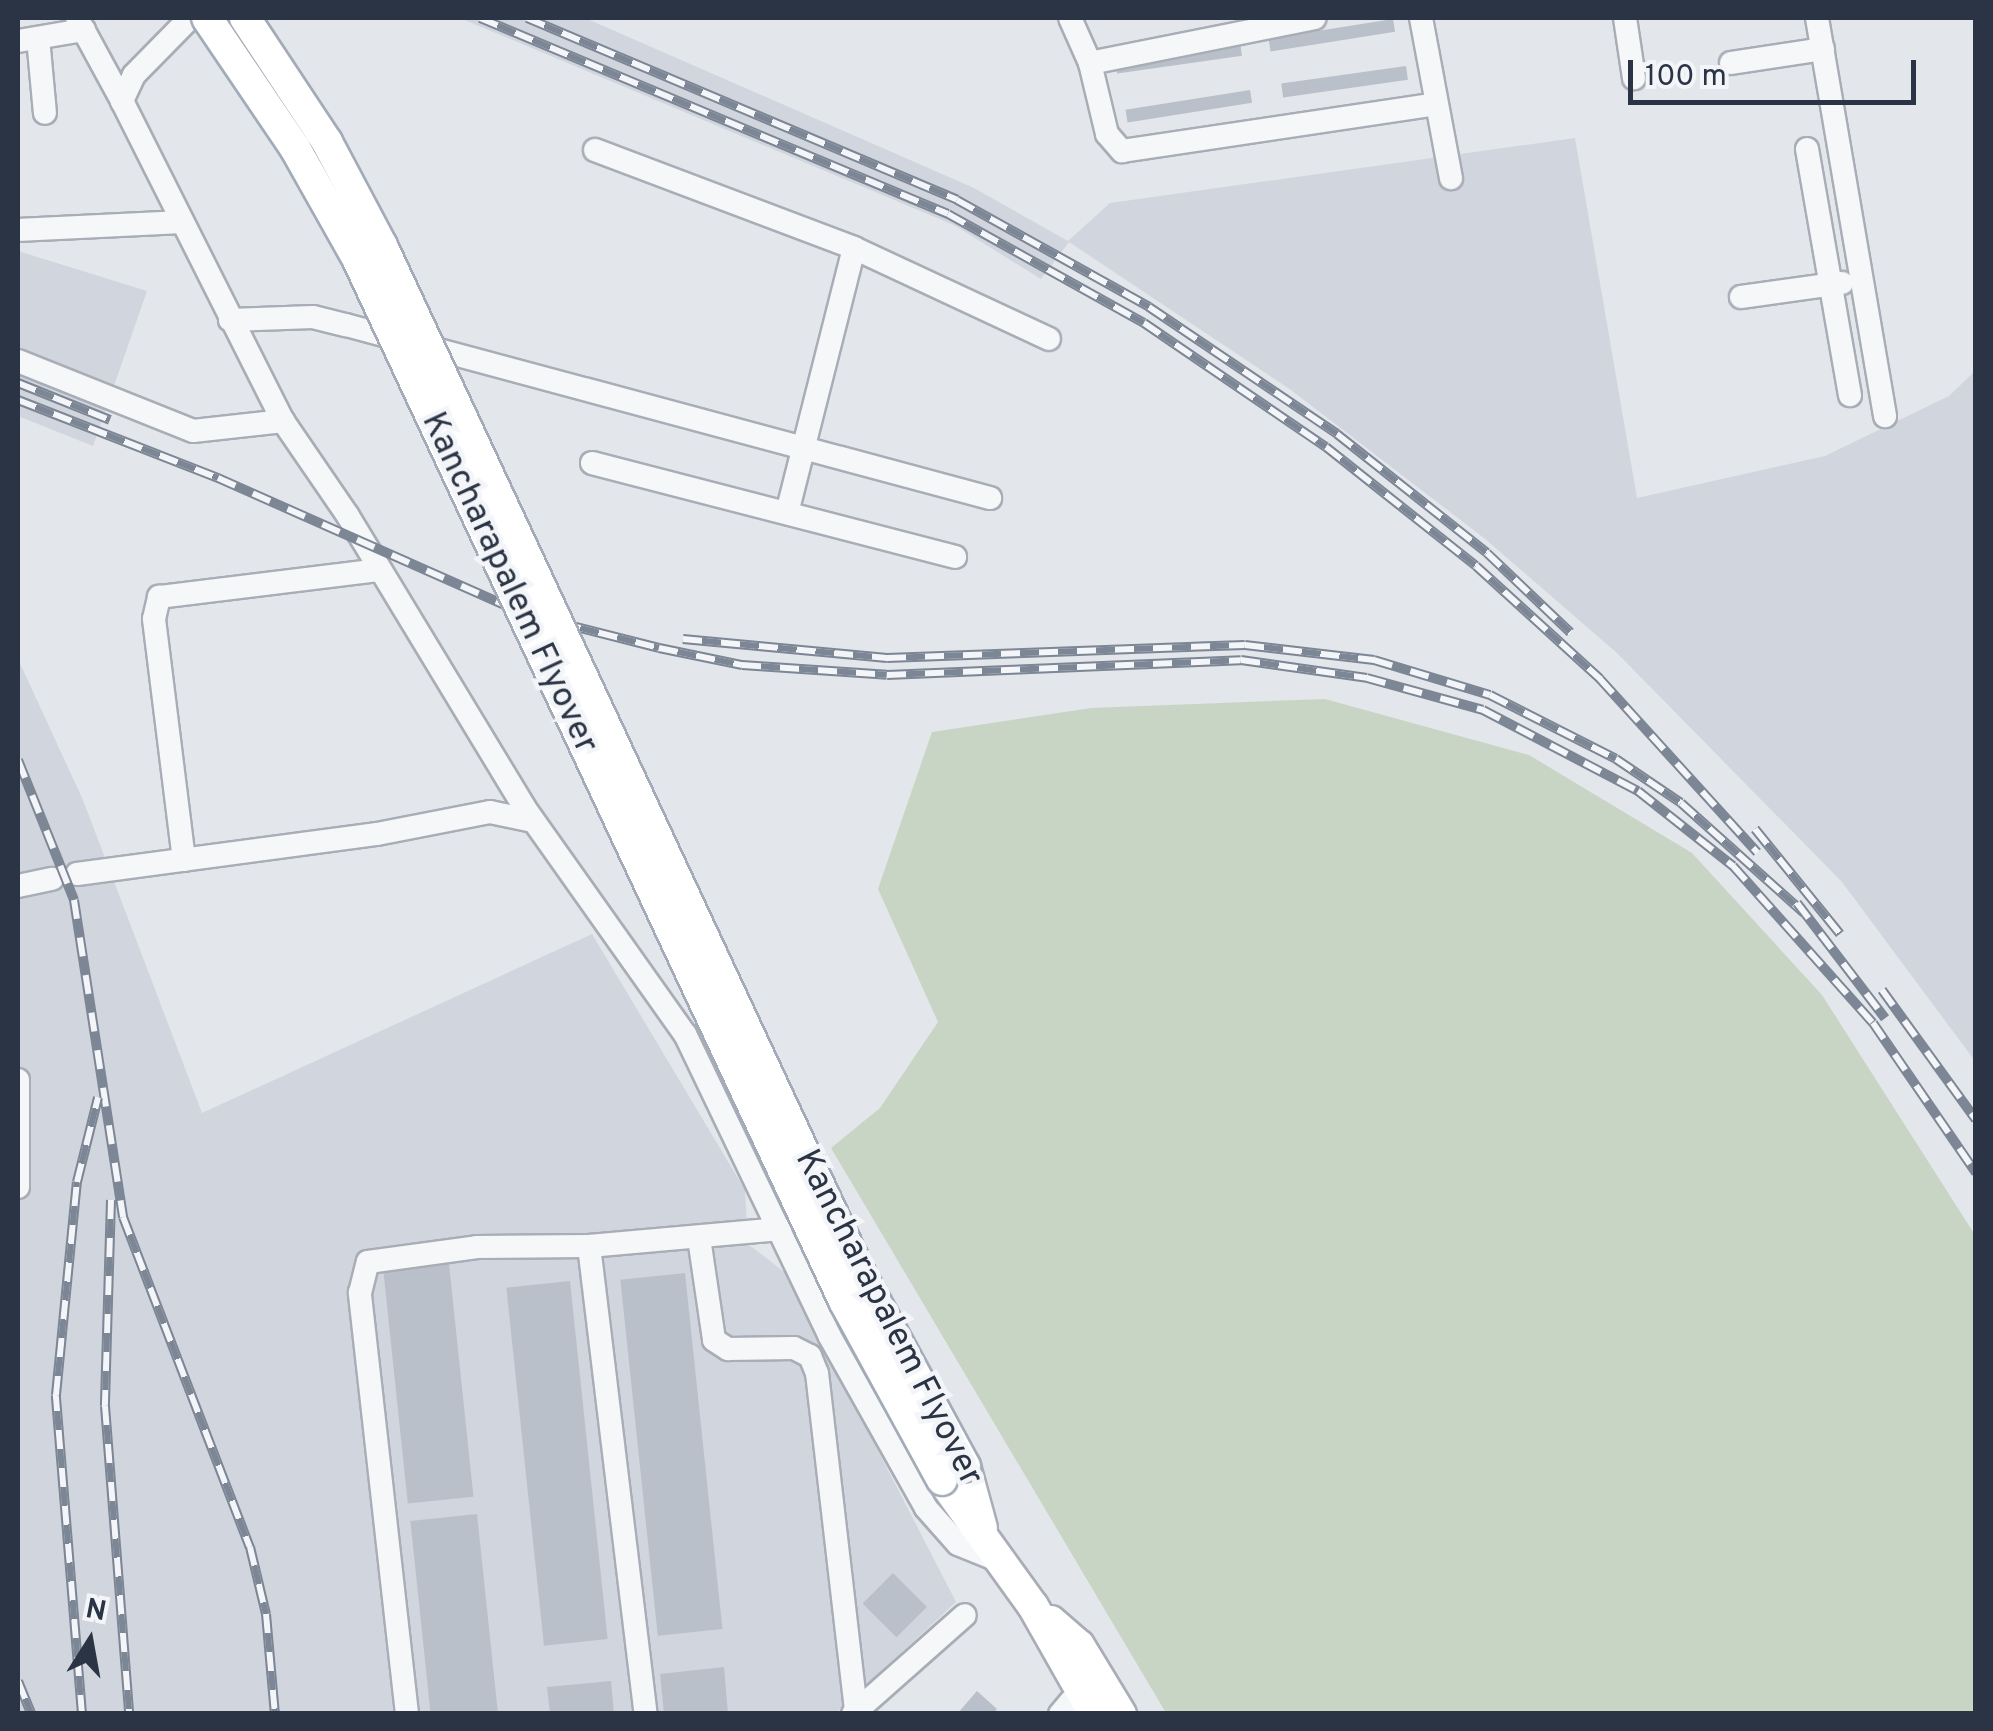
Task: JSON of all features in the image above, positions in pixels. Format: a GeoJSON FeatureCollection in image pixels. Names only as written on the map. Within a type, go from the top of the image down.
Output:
{"type":"FeatureCollection","features":[{"type":"Feature","properties":{"kind":"main road","name":"Kancharapalem Flyover"},"geometry":{"type":"LineString","coordinates":[[207,18],[286,134],[358,260],[844,1302],[954,1473]]}},
{"type":"Feature","properties":{"kind":"main road","name":"Kancharapalem Flyover"},"geometry":{"type":"LineString","coordinates":[[245,18],[327,142],[382,246],[954,1473],[982,1528],[1033,1606]]}},
{"type":"Feature","properties":{"kind":"main road"},"geometry":{"type":"LineString","coordinates":[[1033,1606],[1075,1711]]}},
{"type":"Feature","properties":{"kind":"main road"},"geometry":{"type":"LineString","coordinates":[[1033,1606],[1078,1646],[1121,1714]]}},
{"type":"Feature","properties":{"kind":"street"},"geometry":{"type":"LineString","coordinates":[[122,101],[134,75],[190,18]]}},
{"type":"Feature","properties":{"kind":"street"},"geometry":{"type":"LineString","coordinates":[[1070,18],[1090,63],[1107,134],[1122,151],[1436,104]]}},
{"type":"Feature","properties":{"kind":"street"},"geometry":{"type":"LineString","coordinates":[[1090,63],[1315,18]]}},
{"type":"Feature","properties":{"kind":"street"},"geometry":{"type":"LineString","coordinates":[[1421,18],[1450,178]]}},
{"type":"Feature","properties":{"kind":"street"},"geometry":{"type":"LineString","coordinates":[[1625,18],[1634,78]]}},
{"type":"Feature","properties":{"kind":"street"},"geometry":{"type":"LineString","coordinates":[[1818,18],[1885,416]]}},
{"type":"Feature","properties":{"kind":"street"},"geometry":{"type":"LineString","coordinates":[[46,113],[28,39],[80,24],[283,421],[533,822],[629,947],[685,1034],[837,1350],[926,1508],[958,1544],[1005,1564]]}},
{"type":"Feature","properties":{"kind":"street"},"geometry":{"type":"LineString","coordinates":[[1730,63],[1823,49]]}},
{"type":"Feature","properties":{"kind":"street"},"geometry":{"type":"LineString","coordinates":[[1806,149],[1850,395]]}},
{"type":"Feature","properties":{"kind":"street"},"geometry":{"type":"LineString","coordinates":[[595,150],[854,248],[1049,339]]}},
{"type":"Feature","properties":{"kind":"street"},"geometry":{"type":"LineString","coordinates":[[18,230],[182,222]]}},
{"type":"Feature","properties":{"kind":"street"},"geometry":{"type":"LineString","coordinates":[[788,513],[854,248]]}},
{"type":"Feature","properties":{"kind":"street"},"geometry":{"type":"LineString","coordinates":[[1742,297],[1862,280]]}},
{"type":"Feature","properties":{"kind":"street"},"geometry":{"type":"LineString","coordinates":[[230,320],[313,317],[990,498]]}},
{"type":"Feature","properties":{"kind":"street"},"geometry":{"type":"LineString","coordinates":[[18,361],[193,431],[283,421]]}},
{"type":"Feature","properties":{"kind":"street"},"geometry":{"type":"LineString","coordinates":[[592,463],[955,557]]}},
{"type":"Feature","properties":{"kind":"street"},"geometry":{"type":"LineString","coordinates":[[184,860],[154,620],[159,596],[379,570]]}},
{"type":"Feature","properties":{"kind":"street"},"geometry":{"type":"LineString","coordinates":[[490,812],[509,782]]}},
{"type":"Feature","properties":{"kind":"street"},"geometry":{"type":"LineString","coordinates":[[77,874],[490,812],[533,822]]}},
{"type":"Feature","properties":{"kind":"street"},"geometry":{"type":"LineString","coordinates":[[18,886],[52,879]]}},
{"type":"Feature","properties":{"kind":"street"},"geometry":{"type":"LineString","coordinates":[[18,1080],[18,1187]]}},
{"type":"Feature","properties":{"kind":"street"},"geometry":{"type":"LineString","coordinates":[[407,1714],[362,1276],[368,1262],[386,1255],[589,1246],[780,1229]]}},
{"type":"Feature","properties":{"kind":"street"},"geometry":{"type":"LineString","coordinates":[[700,1238],[714,1340],[728,1349],[794,1348],[810,1356],[817,1373],[854,1712]]}},
{"type":"Feature","properties":{"kind":"street"},"geometry":{"type":"LineString","coordinates":[[589,1246],[646,1714]]}},
{"type":"Feature","properties":{"kind":"street"},"geometry":{"type":"LineString","coordinates":[[854,1712],[965,1615]]}},
{"type":"Feature","properties":{"kind":"shaded area"},"geometry":{"type":"Polygon","coordinates":[[[460,18],[585,18],[974,188],[1068,241],[1110,203],[1575,138],[1637,498],[1825,456],[1949,396],[1975,371],[1975,1061],[1842,882],[1617,653],[1484,538],[1291,390],[1069,242],[1041,279],[954,225],[460,18]]]}},
{"type":"Feature","properties":{"kind":"shaded area"},"geometry":{"type":"Polygon","coordinates":[[[18,251],[147,291],[93,446],[18,416],[18,251]]]}},
{"type":"Feature","properties":{"kind":"shaded area"},"geometry":{"type":"Polygon","coordinates":[[[18,659],[83,800],[202,1113],[592,934],[745,1190],[748,1244],[787,1274],[956,1602],[836,1713],[18,1713],[18,659]]]}},
{"type":"Feature","properties":{"kind":"green space"},"geometry":{"type":"Polygon","coordinates":[[[1325,699],[1529,755],[1692,853],[1822,995],[1975,1235],[1975,1713],[1166,1713],[831,1148],[880,1108],[938,1022],[878,889],[932,732],[1091,708],[1325,699]]]}},
{"type":"Feature","properties":{"kind":"building"},"geometry":{"type":"Polygon","coordinates":[[[1393,19],[1395,32],[1271,52],[1269,39],[1393,19]]]}},
{"type":"Feature","properties":{"kind":"building"},"geometry":{"type":"Polygon","coordinates":[[[1240,42],[1242,56],[1117,73],[1115,60],[1240,42]]]}},
{"type":"Feature","properties":{"kind":"building"},"geometry":{"type":"Polygon","coordinates":[[[1406,66],[1408,80],[1283,97],[1281,84],[1406,66]]]}},
{"type":"Feature","properties":{"kind":"building"},"geometry":{"type":"Polygon","coordinates":[[[1250,90],[1252,103],[1128,123],[1126,110],[1250,90]]]}},
{"type":"Feature","properties":{"kind":"building"},"geometry":{"type":"Polygon","coordinates":[[[449,1264],[473,1497],[408,1504],[383,1271],[449,1264]]]}},
{"type":"Feature","properties":{"kind":"building"},"geometry":{"type":"Polygon","coordinates":[[[685,1273],[722,1629],[658,1636],[620,1280],[685,1273]]]}},
{"type":"Feature","properties":{"kind":"building"},"geometry":{"type":"Polygon","coordinates":[[[570,1281],[608,1639],[544,1646],[506,1288],[570,1281]]]}},
{"type":"Feature","properties":{"kind":"building"},"geometry":{"type":"Polygon","coordinates":[[[477,1514],[498,1714],[431,1714],[410,1521],[477,1514]]]}},
{"type":"Feature","properties":{"kind":"building"},"geometry":{"type":"Polygon","coordinates":[[[893,1573],[927,1607],[897,1637],[863,1603],[893,1573]]]}},
{"type":"Feature","properties":{"kind":"building"},"geometry":{"type":"Polygon","coordinates":[[[724,1667],[728,1714],[664,1714],[660,1674],[724,1667]]]}},
{"type":"Feature","properties":{"kind":"building"},"geometry":{"type":"Polygon","coordinates":[[[611,1681],[614,1714],[550,1714],[547,1687],[611,1681]]]}},
{"type":"Feature","properties":{"kind":"building"},"geometry":{"type":"Polygon","coordinates":[[[977,1691],[997,1709],[993,1714],[957,1714],[977,1691]]]}},
{"type":"Feature","properties":{"kind":"railway"},"geometry":{"type":"LineString","coordinates":[[480,18],[948,214],[1144,323],[1326,447],[1476,566],[1600,679],[1757,852]]}},
{"type":"Feature","properties":{"kind":"railway"},"geometry":{"type":"LineString","coordinates":[[527,18],[957,200],[1149,307],[1337,434],[1487,553],[1570,632]]}},
{"type":"Feature","properties":{"kind":"railway"},"geometry":{"type":"LineString","coordinates":[[18,383],[110,420]]}},
{"type":"Feature","properties":{"kind":"railway"},"geometry":{"type":"LineString","coordinates":[[18,400],[218,478],[525,614],[659,648],[742,665],[887,675],[1241,660],[1367,678],[1483,710],[1638,791],[1733,866],[1873,1023],[1976,1173]]}},
{"type":"Feature","properties":{"kind":"railway"},"geometry":{"type":"LineString","coordinates":[[683,639],[887,658],[1245,645],[1374,660],[1490,695],[1616,759],[1681,803],[1804,913]]}},
{"type":"Feature","properties":{"kind":"railway"},"geometry":{"type":"LineString","coordinates":[[18,760],[74,900],[123,1217],[250,1547],[266,1614],[275,1714]]}},
{"type":"Feature","properties":{"kind":"railway"},"geometry":{"type":"LineString","coordinates":[[1755,829],[1840,934]]}},
{"type":"Feature","properties":{"kind":"railway"},"geometry":{"type":"LineString","coordinates":[[1797,903],[1885,1018]]}},
{"type":"Feature","properties":{"kind":"railway"},"geometry":{"type":"LineString","coordinates":[[1882,990],[1976,1120]]}},
{"type":"Feature","properties":{"kind":"railway"},"geometry":{"type":"LineString","coordinates":[[82,1714],[56,1395],[77,1182],[98,1098]]}},
{"type":"Feature","properties":{"kind":"railway"},"geometry":{"type":"LineString","coordinates":[[111,1200],[105,1406],[129,1714]]}},
{"type":"Feature","properties":{"kind":"railway"},"geometry":{"type":"LineString","coordinates":[[18,1681],[31,1714]]}}]}
